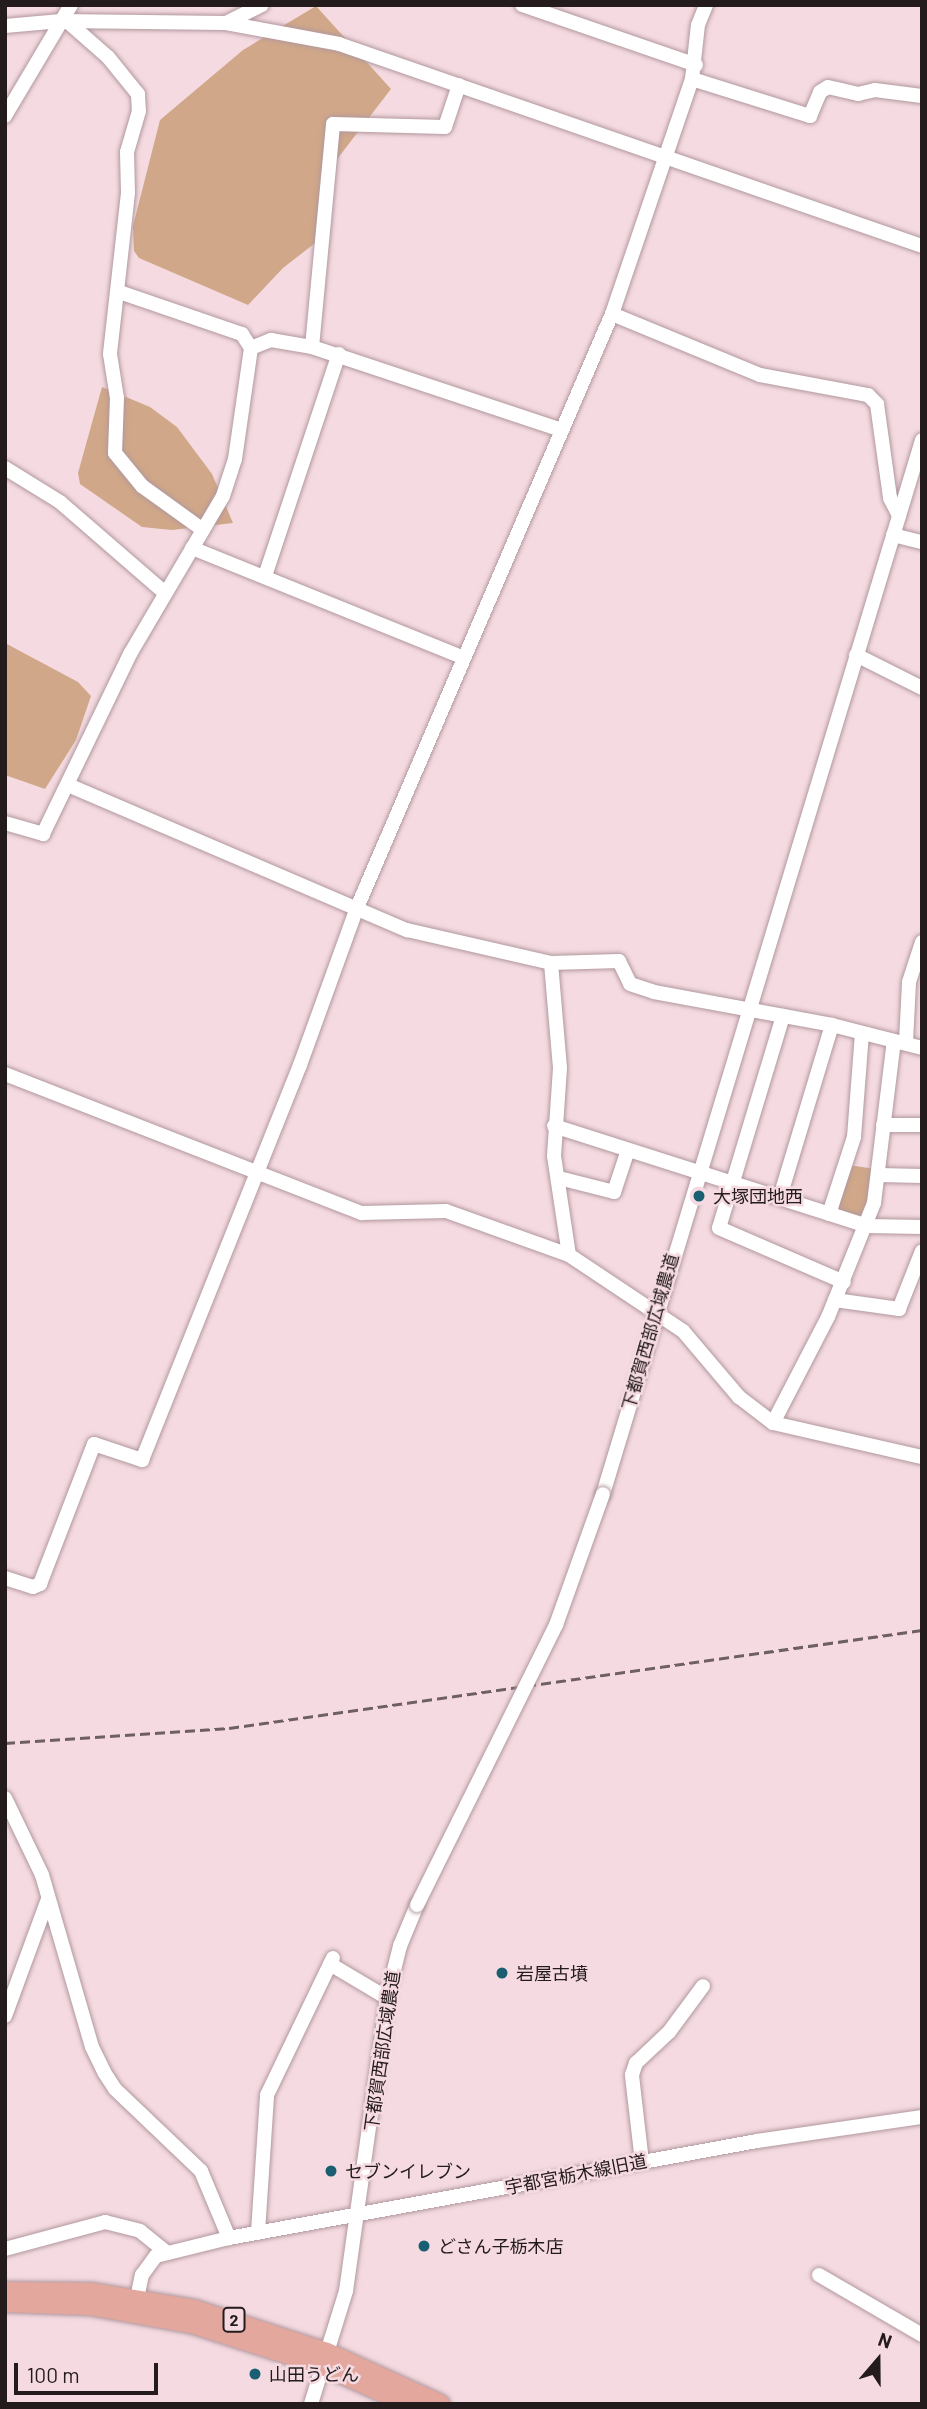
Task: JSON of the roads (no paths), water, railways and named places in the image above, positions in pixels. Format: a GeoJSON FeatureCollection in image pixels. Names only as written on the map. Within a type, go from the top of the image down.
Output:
{"type":"FeatureCollection","features":[{"type":"Feature","properties":{"kind":"main road","name":"2"},"geometry":{"type":"LineString","coordinates":[[5,2291],[135,2305],[241,2322],[325,2359],[441,2404]]}},
{"type":"Feature","properties":{"kind":"main road","name":"2"},"geometry":{"type":"LineString","coordinates":[[5,2303],[135,2305]]}},
{"type":"Feature","properties":{"kind":"main road","name":"2"},"geometry":{"type":"LineString","coordinates":[[325,2359],[408,2404]]}},
{"type":"Feature","properties":{"kind":"street"},"geometry":{"type":"LineString","coordinates":[[5,116],[65,22],[71,5]]}},
{"type":"Feature","properties":{"kind":"street"},"geometry":{"type":"LineString","coordinates":[[226,23],[262,5]]}},
{"type":"Feature","properties":{"kind":"street"},"geometry":{"type":"LineString","coordinates":[[522,5],[810,116],[820,92],[828,87],[858,94],[875,90],[922,96]]}},
{"type":"Feature","properties":{"kind":"street"},"geometry":{"type":"LineString","coordinates":[[5,1578],[33,1587],[40,1584],[94,1444],[142,1460],[258,1175],[356,910],[462,657],[612,314],[694,72],[698,25],[706,5]]}},
{"type":"Feature","properties":{"kind":"street"},"geometry":{"type":"LineString","coordinates":[[65,22],[117,66],[138,94],[139,111],[127,152],[120,292],[110,354],[117,398],[115,453],[142,486],[203,530]]}},
{"type":"Feature","properties":{"kind":"street"},"geometry":{"type":"LineString","coordinates":[[5,26],[65,22],[226,23],[339,44],[922,246]]}},
{"type":"Feature","properties":{"kind":"street"},"geometry":{"type":"LineString","coordinates":[[312,347],[333,124],[445,127],[459,85]]}},
{"type":"Feature","properties":{"kind":"street"},"geometry":{"type":"LineString","coordinates":[[5,823],[43,834],[164,592],[223,496],[236,459],[251,348],[242,334],[120,292]]}},
{"type":"Feature","properties":{"kind":"street"},"geometry":{"type":"LineString","coordinates":[[612,314],[760,375],[868,395],[877,404],[890,498],[899,516]]}},
{"type":"Feature","properties":{"kind":"street"},"geometry":{"type":"LineString","coordinates":[[251,348],[271,340],[339,354],[562,430]]}},
{"type":"Feature","properties":{"kind":"street"},"geometry":{"type":"LineString","coordinates":[[265,576],[339,354]]}},
{"type":"Feature","properties":{"kind":"street","name":"下都賀西部広域農道"},"geometry":{"type":"LineString","coordinates":[[311,2404],[346,2291],[387,1998],[400,1946],[417,1905],[556,1625],[603,1494],[698,1170],[922,440]]}},
{"type":"Feature","properties":{"kind":"street"},"geometry":{"type":"LineString","coordinates":[[5,468],[60,502],[164,592]]}},
{"type":"Feature","properties":{"kind":"street"},"geometry":{"type":"LineString","coordinates":[[893,536],[922,542]]}},
{"type":"Feature","properties":{"kind":"street"},"geometry":{"type":"LineString","coordinates":[[192,548],[462,657]]}},
{"type":"Feature","properties":{"kind":"street"},"geometry":{"type":"LineString","coordinates":[[856,656],[922,688]]}},
{"type":"Feature","properties":{"kind":"street"},"geometry":{"type":"LineString","coordinates":[[68,785],[407,930],[551,963],[620,961],[630,984],[832,1025],[922,1048]]}},
{"type":"Feature","properties":{"kind":"street"},"geometry":{"type":"LineString","coordinates":[[773,1423],[844,1282],[867,1226],[879,1175],[883,1125],[909,982],[922,942]]}},
{"type":"Feature","properties":{"kind":"street"},"geometry":{"type":"LineString","coordinates":[[551,963],[561,1068],[554,1126],[569,1255]]}},
{"type":"Feature","properties":{"kind":"street"},"geometry":{"type":"LineString","coordinates":[[783,1016],[719,1228],[844,1282]]}},
{"type":"Feature","properties":{"kind":"street"},"geometry":{"type":"LineString","coordinates":[[780,1197],[832,1025]]}},
{"type":"Feature","properties":{"kind":"street"},"geometry":{"type":"LineString","coordinates":[[829,1214],[854,1137],[862,1033]]}},
{"type":"Feature","properties":{"kind":"street"},"geometry":{"type":"LineString","coordinates":[[5,1074],[258,1175],[362,1213],[430,1210],[461,1215],[569,1255],[657,1311],[683,1331],[739,1397],[773,1423],[922,1457]]}},
{"type":"Feature","properties":{"kind":"street"},"geometry":{"type":"LineString","coordinates":[[883,1125],[922,1125]]}},
{"type":"Feature","properties":{"kind":"street"},"geometry":{"type":"LineString","coordinates":[[554,1126],[867,1226],[922,1227]]}},
{"type":"Feature","properties":{"kind":"street"},"geometry":{"type":"LineString","coordinates":[[559,1178],[614,1192],[628,1150]]}},
{"type":"Feature","properties":{"kind":"street"},"geometry":{"type":"LineString","coordinates":[[879,1175],[922,1176]]}},
{"type":"Feature","properties":{"kind":"street"},"geometry":{"type":"LineString","coordinates":[[835,1300],[899,1309],[922,1251]]}},
{"type":"Feature","properties":{"kind":"street"},"geometry":{"type":"LineString","coordinates":[[5,1798],[42,1875],[92,2047],[104,2072],[115,2090],[201,2171],[229,2238]]}},
{"type":"Feature","properties":{"kind":"street"},"geometry":{"type":"LineString","coordinates":[[5,2016],[48,1899]]}},
{"type":"Feature","properties":{"kind":"street"},"geometry":{"type":"LineString","coordinates":[[258,2232],[267,2095],[331,1961],[387,1998]]}},
{"type":"Feature","properties":{"kind":"street"},"geometry":{"type":"LineString","coordinates":[[642,2162],[632,2075],[636,2063],[669,2032],[703,1986]]}},
{"type":"Feature","properties":{"kind":"street","name":"宇都宮栃木線旧道"},"geometry":{"type":"LineString","coordinates":[[167,2253],[359,2211],[922,2117]]}},
{"type":"Feature","properties":{"kind":"street"},"geometry":{"type":"LineString","coordinates":[[5,2249],[105,2222],[140,2231],[167,2253],[149,2263],[135,2305]]}},
{"type":"Feature","properties":{"kind":"street"},"geometry":{"type":"LineString","coordinates":[[819,2275],[922,2335]]}},
{"type":"Feature","properties":{"kind":"railway"},"geometry":{"type":"LineString","coordinates":[[5,1743],[229,1728],[922,1630]]}},
{"type":"Feature","properties":{"kind":"place","name":"大塚団地西"},"geometry":{"type":"Point","coordinates":[699,1196]}},
{"type":"Feature","properties":{"kind":"place","name":"岩屋古墳"},"geometry":{"type":"Point","coordinates":[502,1973]}},
{"type":"Feature","properties":{"kind":"place","name":"セブンイレブン"},"geometry":{"type":"Point","coordinates":[331,2171]}},
{"type":"Feature","properties":{"kind":"place","name":"どさん子栃木店"},"geometry":{"type":"Point","coordinates":[424,2246]}},
{"type":"Feature","properties":{"kind":"place","name":"山田うどん"},"geometry":{"type":"Point","coordinates":[255,2374]}}]}
